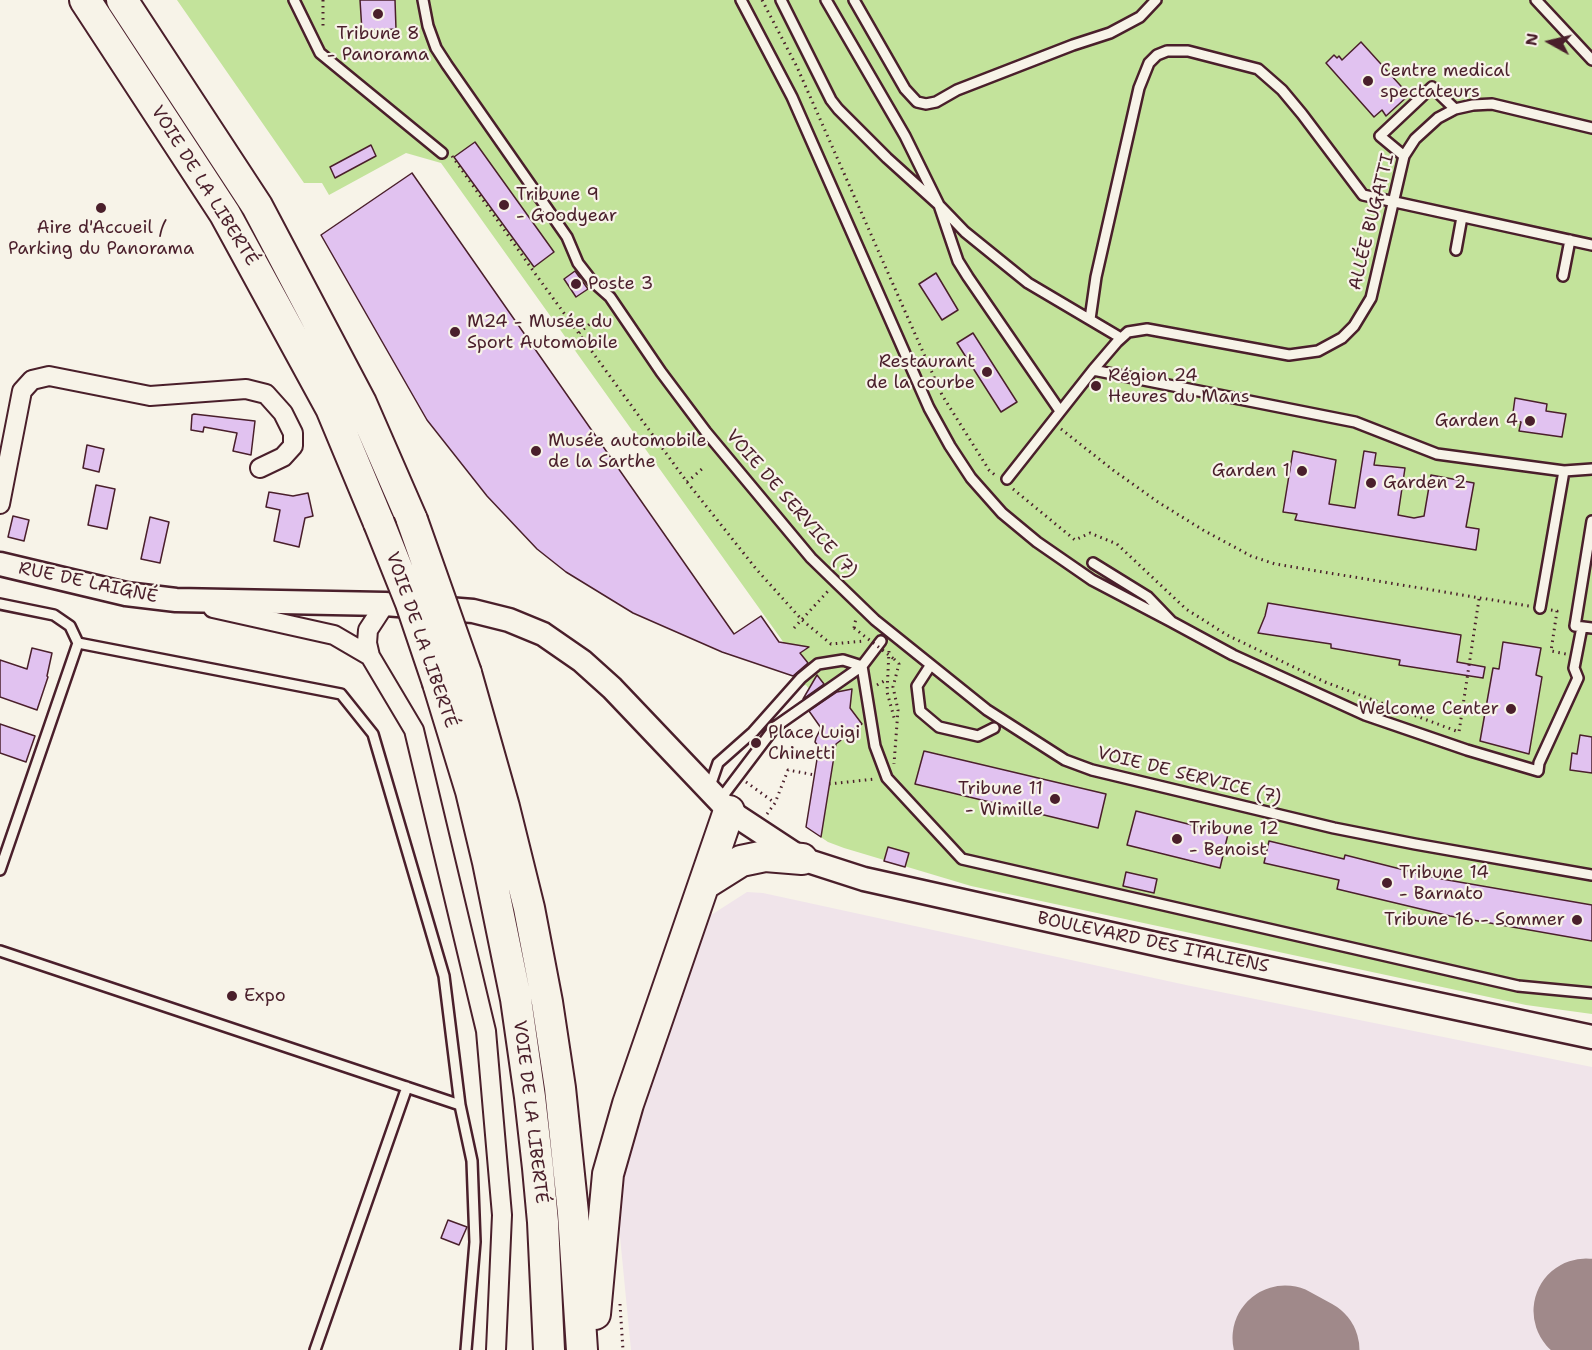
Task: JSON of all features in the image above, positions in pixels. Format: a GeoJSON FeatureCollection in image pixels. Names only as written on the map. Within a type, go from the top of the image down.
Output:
{"type":"FeatureCollection","features":[{"type":"Feature","properties":{"kind":"highway","name":"VOIE DE LA LIBERTÉ"},"geometry":{"type":"LineString","coordinates":[[85,0],[225,214],[331,408],[411,603],[471,792],[516,999],[531,1097],[539,1179],[549,1350]]}},
{"type":"Feature","properties":{"kind":"highway","name":"VOIE DE LA LIBERTÉ"},"geometry":{"type":"LineString","coordinates":[[122,0],[257,206],[361,403],[412,519],[466,673],[504,807],[529,908],[547,1002],[569,1170],[582,1350]]}},
{"type":"Feature","properties":{"kind":"highway"},"geometry":{"type":"LineString","coordinates":[[591,1350],[608,1174],[628,1104],[706,883],[719,801]]}},
{"type":"Feature","properties":{"kind":"highway"},"geometry":{"type":"LineString","coordinates":[[706,883],[741,861],[765,856],[802,859]]}},
{"type":"Feature","properties":{"kind":"street"},"geometry":{"type":"LineString","coordinates":[[0,504],[22,391],[32,380],[49,376],[150,396],[246,389],[266,394],[284,413],[293,433],[293,446],[283,457],[260,468]]}},
{"type":"Feature","properties":{"kind":"street","name":"RUE DE LAIGNÉ"},"geometry":{"type":"LineString","coordinates":[[0,564],[126,594],[176,600],[385,604],[473,611],[509,620],[543,634]]}},
{"type":"Feature","properties":{"kind":"street"},"geometry":{"type":"LineString","coordinates":[[176,600],[334,635],[370,656]]}},
{"type":"Feature","properties":{"kind":"street"},"geometry":{"type":"LineString","coordinates":[[385,604],[368,630],[367,643],[370,656],[414,730],[486,1031],[502,1215],[496,1350]]}},
{"type":"Feature","properties":{"kind":"street","name":"BOULEVARD DES ITALIENS"},"geometry":{"type":"LineString","coordinates":[[543,634],[582,661],[612,688],[719,801],[755,829],[802,859],[864,879],[1186,951],[1592,1037]]}},
{"type":"Feature","properties":{"kind":"lane"},"geometry":{"type":"LineString","coordinates":[[294,0],[320,53],[445,151]]}},
{"type":"Feature","properties":{"kind":"lane","name":"VOIE DE SERVICE (7)"},"geometry":{"type":"LineString","coordinates":[[423,0],[428,26],[436,48],[447,65],[567,237],[578,262],[592,281],[610,297],[661,372],[700,423],[811,558],[875,620],[987,710],[1065,760],[1092,770],[1334,828],[1592,874]]}},
{"type":"Feature","properties":{"kind":"lane"},"geometry":{"type":"LineString","coordinates":[[741,0],[792,97],[929,408],[950,446],[971,478],[1002,513],[1037,542],[1092,580],[1233,655],[1365,714],[1467,750],[1538,771],[1539,763],[1578,678],[1574,668],[1583,627],[1592,521]]}},
{"type":"Feature","properties":{"kind":"lane"},"geometry":{"type":"LineString","coordinates":[[781,0],[831,99],[886,158],[939,205],[965,232],[1028,284],[1121,338],[1004,480]]}},
{"type":"Feature","properties":{"kind":"lane"},"geometry":{"type":"LineString","coordinates":[[826,0],[905,136],[939,205],[958,261],[1060,411]]}},
{"type":"Feature","properties":{"kind":"lane"},"geometry":{"type":"LineString","coordinates":[[854,0],[905,89],[917,102],[926,104],[936,102],[957,90],[1031,61],[1110,33],[1140,17],[1156,0]]}},
{"type":"Feature","properties":{"kind":"lane"},"geometry":{"type":"LineString","coordinates":[[1536,0],[1592,60]]}},
{"type":"Feature","properties":{"kind":"lane"},"geometry":{"type":"LineString","coordinates":[[1090,319],[1096,277],[1138,88],[1149,63],[1157,55],[1167,51],[1188,51],[1258,69],[1282,90],[1363,195],[1592,244]]}},
{"type":"Feature","properties":{"kind":"lane"},"geometry":{"type":"LineString","coordinates":[[1404,156],[1380,136],[1432,87],[1455,109]]}},
{"type":"Feature","properties":{"kind":"lane","name":"ALLÉE BUGATTI"},"geometry":{"type":"LineString","coordinates":[[1121,338],[1128,332],[1147,329],[1289,355],[1318,351],[1342,338],[1354,326],[1371,298],[1404,156],[1408,146],[1428,125],[1455,109],[1473,105],[1492,105],[1592,128]]}},
{"type":"Feature","properties":{"kind":"lane"},"geometry":{"type":"LineString","coordinates":[[1456,250],[1462,216]]}},
{"type":"Feature","properties":{"kind":"lane"},"geometry":{"type":"LineString","coordinates":[[1563,276],[1570,240]]}},
{"type":"Feature","properties":{"kind":"lane"},"geometry":{"type":"LineString","coordinates":[[1093,370],[1355,422],[1437,453],[1564,471],[1592,469]]}},
{"type":"Feature","properties":{"kind":"lane"},"geometry":{"type":"LineString","coordinates":[[1540,608],[1564,471]]}},
{"type":"Feature","properties":{"kind":"lane"},"geometry":{"type":"LineString","coordinates":[[1093,563],[1148,597],[1172,622]]}},
{"type":"Feature","properties":{"kind":"lane"},"geometry":{"type":"LineString","coordinates":[[0,604],[54,615],[70,626],[78,643],[0,870]]}},
{"type":"Feature","properties":{"kind":"lane"},"geometry":{"type":"LineString","coordinates":[[78,643],[341,694],[373,734],[444,975],[460,1105],[472,1161],[474,1242],[466,1350]]}},
{"type":"Feature","properties":{"kind":"lane"},"geometry":{"type":"LineString","coordinates":[[719,801],[775,728],[862,666],[885,644]]}},
{"type":"Feature","properties":{"kind":"lane"},"geometry":{"type":"LineString","coordinates":[[719,801],[718,763],[753,732],[801,678],[818,663],[843,660],[862,666]]}},
{"type":"Feature","properties":{"kind":"lane"},"geometry":{"type":"LineString","coordinates":[[862,666],[875,746],[887,778],[962,859],[1518,986],[1592,993]]}},
{"type":"Feature","properties":{"kind":"lane"},"geometry":{"type":"LineString","coordinates":[[930,666],[917,686],[920,711],[939,727],[978,736],[994,728]]}},
{"type":"Feature","properties":{"kind":"lane"},"geometry":{"type":"LineString","coordinates":[[0,951],[460,1105]]}},
{"type":"Feature","properties":{"kind":"lane"},"geometry":{"type":"LineString","coordinates":[[315,1350],[407,1087]]}},
{"type":"Feature","properties":{"kind":"path"},"geometry":{"type":"LineString","coordinates":[[322,0],[323,36]]}},
{"type":"Feature","properties":{"kind":"path"},"geometry":{"type":"LineString","coordinates":[[762,0],[797,67],[942,395],[989,470],[1075,540],[1090,533],[1117,544],[1186,609],[1227,635],[1325,682],[1459,732],[1479,599]]}},
{"type":"Feature","properties":{"kind":"path"},"geometry":{"type":"LineString","coordinates":[[445,151],[687,482],[757,570],[802,620],[831,644],[864,642],[870,636]]}},
{"type":"Feature","properties":{"kind":"path"},"geometry":{"type":"LineString","coordinates":[[579,333],[592,322]]}},
{"type":"Feature","properties":{"kind":"path"},"geometry":{"type":"LineString","coordinates":[[1058,426],[1158,502],[1251,556],[1275,564],[1517,604]]}},
{"type":"Feature","properties":{"kind":"path"},"geometry":{"type":"LineString","coordinates":[[687,482],[702,469]]}},
{"type":"Feature","properties":{"kind":"path"},"geometry":{"type":"LineString","coordinates":[[794,628],[829,590],[836,597]]}},
{"type":"Feature","properties":{"kind":"path"},"geometry":{"type":"LineString","coordinates":[[856,617],[855,628],[894,659],[899,664],[893,687],[898,710],[896,724],[887,692],[885,644]]}},
{"type":"Feature","properties":{"kind":"path"},"geometry":{"type":"LineString","coordinates":[[1554,625],[1551,651],[1564,653]]}},
{"type":"Feature","properties":{"kind":"path"},"geometry":{"type":"LineString","coordinates":[[755,829],[775,803],[788,770],[814,775]]}},
{"type":"Feature","properties":{"kind":"shaded area"},"geometry":{"type":"Polygon","coordinates":[[[747,892],[763,893],[1186,985],[1592,1067],[1592,1350],[631,1350],[618,1216],[626,1157],[708,917],[747,892]]]}},
{"type":"Feature","properties":{"kind":"green space","name":"Région 24 Heures du Mans"},"geometry":{"type":"Polygon","coordinates":[[[177,0],[1592,0],[1592,1014],[1526,1005],[971,886],[844,848],[828,842],[806,827],[819,747],[815,742],[821,734],[825,734],[809,711],[819,704],[813,695],[804,697],[809,689],[806,685],[797,688],[799,677],[791,679],[796,672],[760,639],[749,624],[761,616],[774,644],[784,643],[441,163],[406,153],[329,195],[322,183],[304,183],[177,0]]]}},
{"type":"Feature","properties":{"kind":"building","name":"Tribune 8 - Panorama"},"geometry":{"type":"Polygon","coordinates":[[[360,0],[395,0],[396,29],[362,31],[360,0]]]}},
{"type":"Feature","properties":{"kind":"building","name":"Centre medical spectateurs"},"geometry":{"type":"Polygon","coordinates":[[[1361,42],[1409,95],[1386,116],[1382,110],[1374,117],[1326,63],[1334,55],[1337,58],[1339,56],[1342,60],[1361,42]]]}},
{"type":"Feature","properties":{"kind":"building","name":"Tribune 9 - Goodyear"},"geometry":{"type":"Polygon","coordinates":[[[475,142],[554,252],[534,267],[454,157],[475,142]]]}},
{"type":"Feature","properties":{"kind":"building"},"geometry":{"type":"Polygon","coordinates":[[[371,145],[376,156],[335,178],[330,167],[371,145]]]}},
{"type":"Feature","properties":{"kind":"building","name":"M24 - Musée du Sport Automobile"},"geometry":{"type":"Polygon","coordinates":[[[412,173],[734,634],[761,616],[779,642],[809,647],[800,653],[808,663],[793,676],[722,652],[633,613],[566,572],[537,549],[487,496],[427,420],[321,235],[412,173]]]}},
{"type":"Feature","properties":{"kind":"building","name":"Poste 3"},"geometry":{"type":"Polygon","coordinates":[[[575,271],[588,289],[576,297],[564,279],[575,271]]]}},
{"type":"Feature","properties":{"kind":"building"},"geometry":{"type":"Polygon","coordinates":[[[936,273],[958,310],[942,320],[919,284],[936,273]]]}},
{"type":"Feature","properties":{"kind":"building","name":"Restaurant de la courbe"},"geometry":{"type":"Polygon","coordinates":[[[973,333],[1017,402],[1001,412],[957,343],[973,333]]]}},
{"type":"Feature","properties":{"kind":"building","name":"Garden 4"},"geometry":{"type":"Polygon","coordinates":[[[1515,398],[1547,404],[1546,411],[1566,414],[1562,437],[1519,431],[1521,422],[1512,420],[1515,398]]]}},
{"type":"Feature","properties":{"kind":"building"},"geometry":{"type":"Polygon","coordinates":[[[194,414],[255,421],[251,455],[233,451],[237,433],[204,427],[203,432],[191,430],[194,414]]]}},
{"type":"Feature","properties":{"kind":"building"},"geometry":{"type":"Polygon","coordinates":[[[87,445],[104,449],[99,472],[83,468],[87,445]]]}},
{"type":"Feature","properties":{"kind":"building"},"geometry":{"type":"Polygon","coordinates":[[[1293,451],[1336,460],[1329,504],[1355,508],[1364,451],[1376,453],[1374,465],[1405,468],[1398,515],[1414,518],[1424,516],[1431,475],[1474,483],[1466,527],[1479,529],[1476,550],[1295,520],[1297,514],[1283,512],[1293,451]]]}},
{"type":"Feature","properties":{"kind":"building"},"geometry":{"type":"Polygon","coordinates":[[[96,485],[115,489],[107,529],[88,525],[96,485]]]}},
{"type":"Feature","properties":{"kind":"building"},"geometry":{"type":"Polygon","coordinates":[[[269,492],[293,496],[308,493],[313,516],[305,518],[299,547],[274,541],[280,510],[266,507],[269,492]]]}},
{"type":"Feature","properties":{"kind":"building"},"geometry":{"type":"Polygon","coordinates":[[[13,516],[29,520],[24,541],[8,537],[13,516]]]}},
{"type":"Feature","properties":{"kind":"building"},"geometry":{"type":"Polygon","coordinates":[[[150,517],[169,522],[160,563],[141,559],[150,517]]]}},
{"type":"Feature","properties":{"kind":"building"},"geometry":{"type":"Polygon","coordinates":[[[1268,603],[1461,635],[1457,662],[1485,667],[1483,678],[1399,665],[1400,660],[1331,648],[1331,644],[1258,633],[1268,603]]]}},
{"type":"Feature","properties":{"kind":"building","name":"Welcome Center"},"geometry":{"type":"Polygon","coordinates":[[[1503,642],[1541,648],[1536,675],[1542,677],[1529,754],[1480,741],[1493,668],[1499,669],[1503,642]]]}},
{"type":"Feature","properties":{"kind":"building"},"geometry":{"type":"Polygon","coordinates":[[[32,648],[52,653],[48,677],[37,710],[0,697],[0,660],[27,669],[32,648]]]}},
{"type":"Feature","properties":{"kind":"building"},"geometry":{"type":"Polygon","coordinates":[[[817,675],[824,684],[803,699],[817,675]]]}},
{"type":"Feature","properties":{"kind":"building"},"geometry":{"type":"Polygon","coordinates":[[[852,689],[850,708],[862,724],[836,744],[821,837],[806,827],[819,747],[815,742],[821,728],[809,711],[837,692],[852,689]]]}},
{"type":"Feature","properties":{"kind":"building"},"geometry":{"type":"Polygon","coordinates":[[[0,724],[35,736],[26,762],[0,753],[0,724]]]}},
{"type":"Feature","properties":{"kind":"building"},"geometry":{"type":"Polygon","coordinates":[[[1580,735],[1592,737],[1592,773],[1570,770],[1572,753],[1577,754],[1580,735]]]}},
{"type":"Feature","properties":{"kind":"building"},"geometry":{"type":"Polygon","coordinates":[[[924,751],[1106,794],[1098,828],[915,784],[924,751]]]}},
{"type":"Feature","properties":{"kind":"building","name":"Tribune 12 - Benoist"},"geometry":{"type":"Polygon","coordinates":[[[1136,811],[1228,834],[1220,868],[1127,845],[1136,811]]]}},
{"type":"Feature","properties":{"kind":"building"},"geometry":{"type":"Polygon","coordinates":[[[1269,841],[1344,859],[1345,855],[1436,878],[1592,905],[1592,941],[1450,916],[1337,889],[1339,880],[1264,863],[1269,841]]]}},
{"type":"Feature","properties":{"kind":"building"},"geometry":{"type":"Polygon","coordinates":[[[888,847],[909,853],[905,867],[884,861],[888,847]]]}},
{"type":"Feature","properties":{"kind":"building"},"geometry":{"type":"Polygon","coordinates":[[[1126,872],[1157,879],[1154,893],[1123,886],[1126,872]]]}},
{"type":"Feature","properties":{"kind":"building"},"geometry":{"type":"Polygon","coordinates":[[[448,1220],[467,1227],[459,1245],[441,1238],[448,1220]]]}},
{"type":"Feature","properties":{"kind":"runway"},"geometry":{"type":"LineString","coordinates":[[1586,1311],[1592,1314]]}},
{"type":"Feature","properties":{"kind":"runway"},"geometry":{"type":"LineString","coordinates":[[1285,1338],[1307,1350]]}},
{"type":"Feature","properties":{"kind":"place","name":"Tribune 8 - Panorama"},"geometry":{"type":"Point","coordinates":[378,14]}},
{"type":"Feature","properties":{"kind":"place","name":"Centre medical spectateurs"},"geometry":{"type":"Point","coordinates":[1368,81]}},
{"type":"Feature","properties":{"kind":"place","name":"Tribune 9 - Goodyear"},"geometry":{"type":"Point","coordinates":[504,205]}},
{"type":"Feature","properties":{"kind":"place","name":"Aire d'Accueil / Parking du Panorama"},"geometry":{"type":"Point","coordinates":[101,208]}},
{"type":"Feature","properties":{"kind":"place","name":"Poste 3"},"geometry":{"type":"Point","coordinates":[576,284]}},
{"type":"Feature","properties":{"kind":"place","name":"M24 - Musée du Sport Automobile"},"geometry":{"type":"Point","coordinates":[455,332]}},
{"type":"Feature","properties":{"kind":"place","name":"Restaurant de la courbe"},"geometry":{"type":"Point","coordinates":[987,372]}},
{"type":"Feature","properties":{"kind":"place","name":"Région 24 Heures du Mans"},"geometry":{"type":"Point","coordinates":[1096,386]}},
{"type":"Feature","properties":{"kind":"place","name":"Garden 4"},"geometry":{"type":"Point","coordinates":[1530,421]}},
{"type":"Feature","properties":{"kind":"place","name":"Musée automobile de la Sarthe"},"geometry":{"type":"Point","coordinates":[536,451]}},
{"type":"Feature","properties":{"kind":"place","name":"Garden 1"},"geometry":{"type":"Point","coordinates":[1302,471]}},
{"type":"Feature","properties":{"kind":"place","name":"Garden 2"},"geometry":{"type":"Point","coordinates":[1371,483]}},
{"type":"Feature","properties":{"kind":"place","name":"Welcome Center"},"geometry":{"type":"Point","coordinates":[1511,709]}},
{"type":"Feature","properties":{"kind":"place","name":"Place Luigi Chinetti"},"geometry":{"type":"Point","coordinates":[756,743]}},
{"type":"Feature","properties":{"kind":"place","name":"Tribune 11 - Wimille"},"geometry":{"type":"Point","coordinates":[1055,799]}},
{"type":"Feature","properties":{"kind":"place","name":"Tribune 12 - Benoist"},"geometry":{"type":"Point","coordinates":[1177,839]}},
{"type":"Feature","properties":{"kind":"place","name":"Tribune 14 - Barnato"},"geometry":{"type":"Point","coordinates":[1387,883]}},
{"type":"Feature","properties":{"kind":"place","name":"Tribune 16 - Sommer"},"geometry":{"type":"Point","coordinates":[1577,920]}},
{"type":"Feature","properties":{"kind":"place","name":"Expo"},"geometry":{"type":"Point","coordinates":[232,996]}}]}
